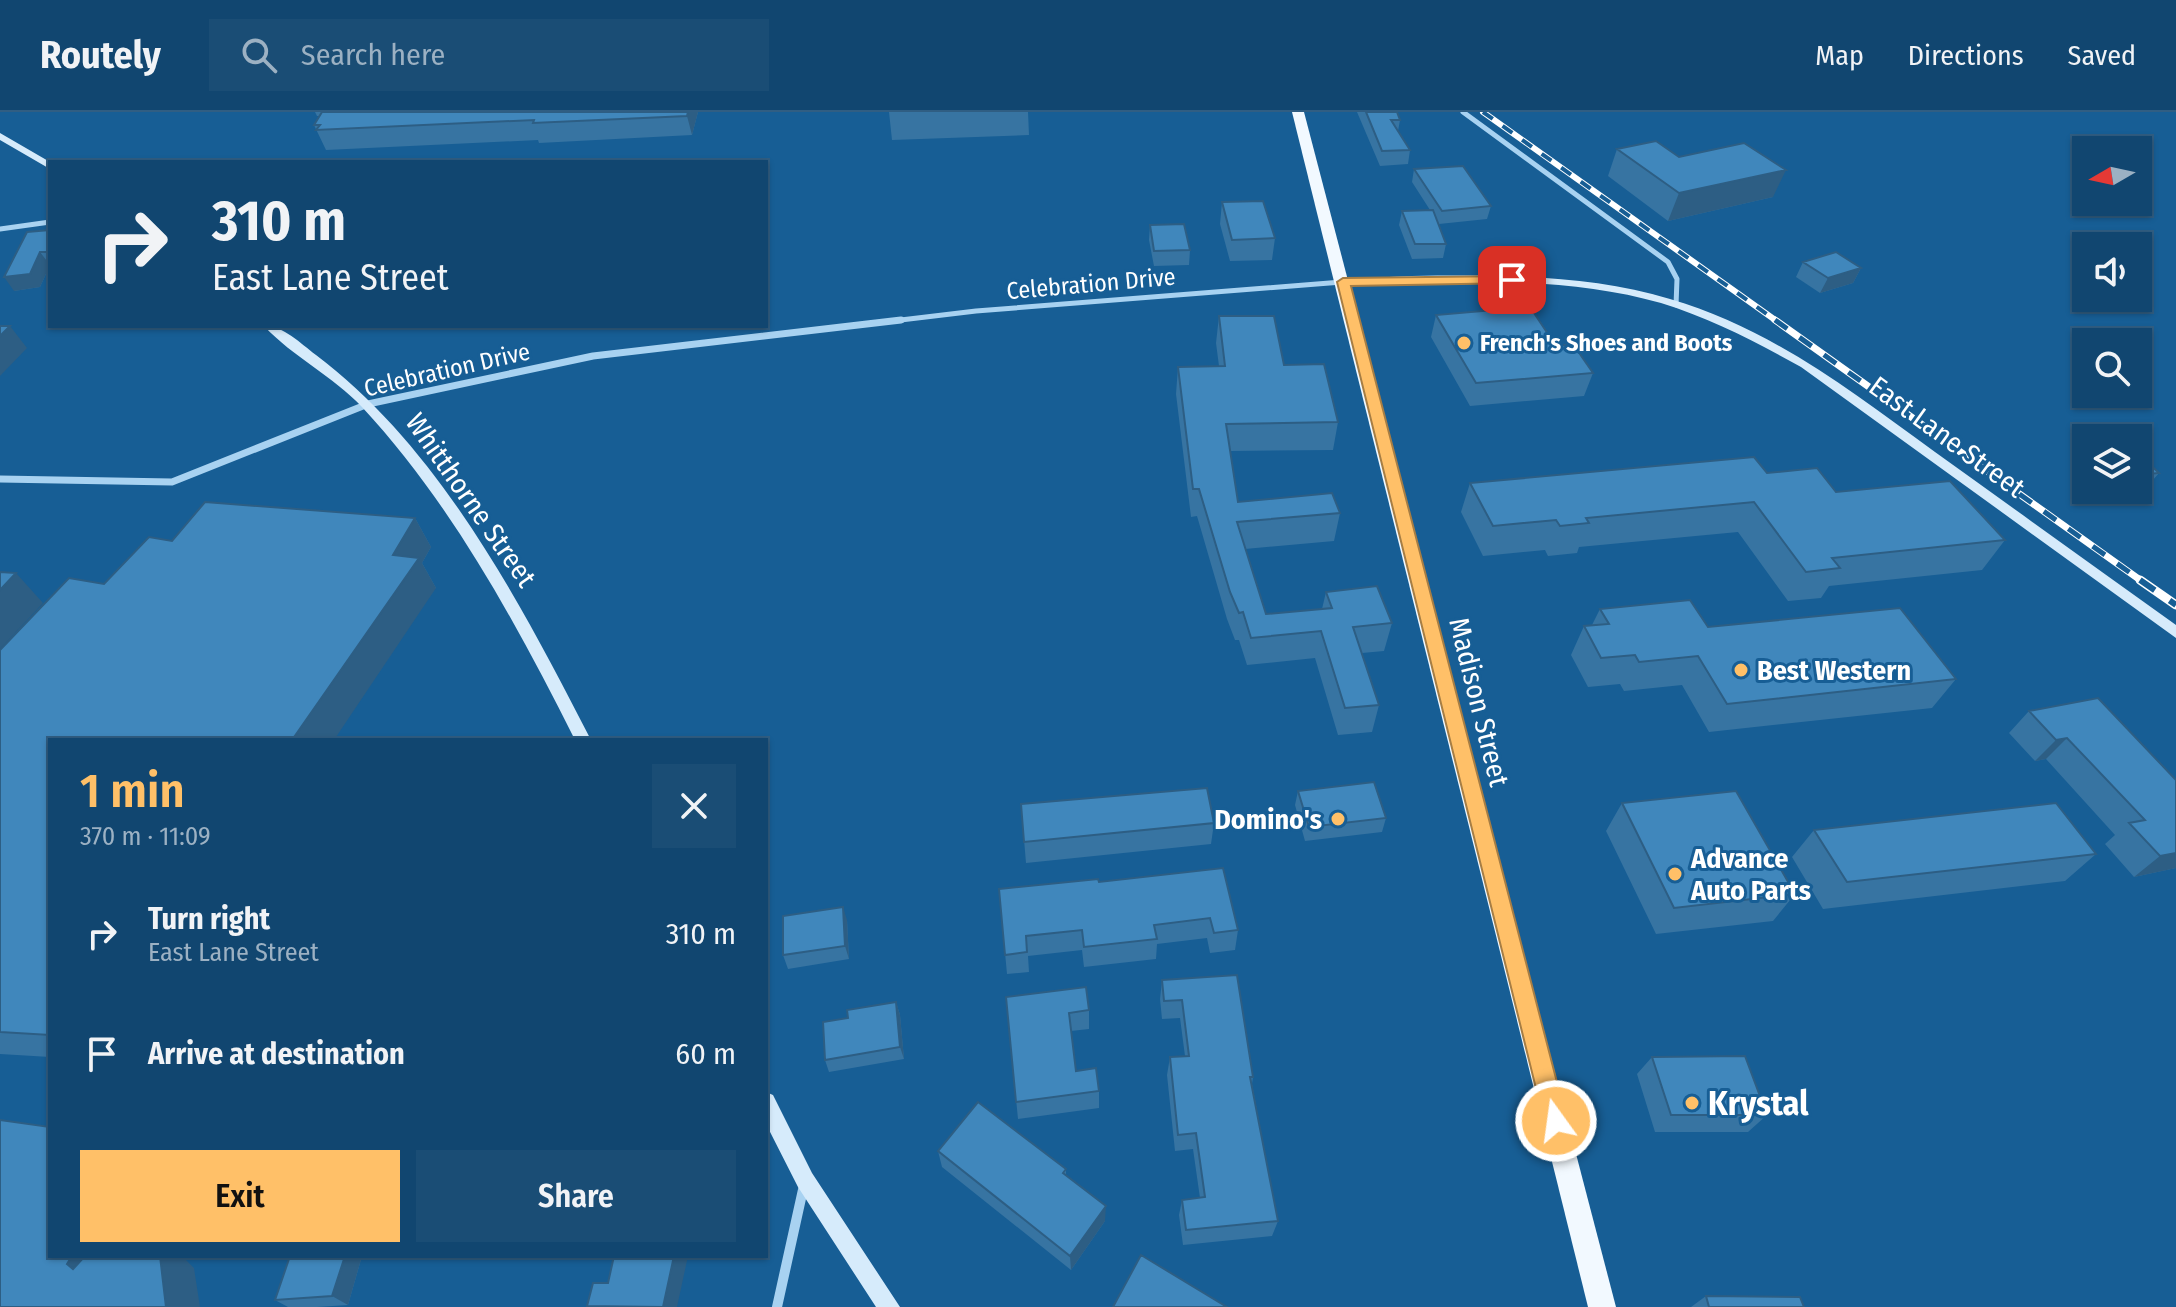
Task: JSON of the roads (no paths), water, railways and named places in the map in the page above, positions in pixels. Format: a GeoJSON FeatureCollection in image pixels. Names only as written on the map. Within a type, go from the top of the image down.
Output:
{"type":"FeatureCollection","features":[{"type":"Feature","properties":{"kind":"main road","name":"Madison Street"},"geometry":{"type":"LineString","coordinates":[[1298,112],[1602,1307]]}},
{"type":"Feature","properties":{"kind":"street"},"geometry":{"type":"LineString","coordinates":[[1463,112],[1668,262],[1677,279],[1676,305]]}},
{"type":"Feature","properties":{"kind":"street"},"geometry":{"type":"LineString","coordinates":[[0,136],[48,165]]}},
{"type":"Feature","properties":{"kind":"street"},"geometry":{"type":"LineString","coordinates":[[0,229],[48,222]]}},
{"type":"Feature","properties":{"kind":"street","name":"East Lane Street"},"geometry":{"type":"LineString","coordinates":[[1343,282],[1530,280],[1621,290],[1676,305],[1758,338],[1805,364],[2176,633]]}},
{"type":"Feature","properties":{"kind":"street","name":"Celebration Drive"},"geometry":{"type":"LineString","coordinates":[[0,479],[172,482],[368,404],[593,356],[976,311],[1343,282]]}},
{"type":"Feature","properties":{"kind":"street","name":"Whitthorne Street"},"geometry":{"type":"LineString","coordinates":[[273,328],[368,404],[442,498],[520,619],[582,738]]}},
{"type":"Feature","properties":{"kind":"street"},"geometry":{"type":"LineString","coordinates":[[768,1106],[805,1180],[889,1307]]}},
{"type":"Feature","properties":{"kind":"street"},"geometry":{"type":"LineString","coordinates":[[777,1307],[805,1180]]}},
{"type":"Feature","properties":{"kind":"railway"},"geometry":{"type":"LineString","coordinates":[[1483,112],[1778,322]]}},
{"type":"Feature","properties":{"kind":"railway"},"geometry":{"type":"LineString","coordinates":[[1775,320],[2143,582]]}},
{"type":"Feature","properties":{"kind":"railway"},"geometry":{"type":"LineString","coordinates":[[2140,580],[2176,605]]}},
{"type":"Feature","properties":{"kind":"place","name":"French's Shoes and Boots"},"geometry":{"type":"Point","coordinates":[1464,343]}},
{"type":"Feature","properties":{"kind":"place","name":"Best Western"},"geometry":{"type":"Point","coordinates":[1741,670]}},
{"type":"Feature","properties":{"kind":"place","name":"Domino's"},"geometry":{"type":"Point","coordinates":[1338,819]}},
{"type":"Feature","properties":{"kind":"place","name":"Advance Auto Parts"},"geometry":{"type":"Point","coordinates":[1675,874]}},
{"type":"Feature","properties":{"kind":"place","name":"Krystal"},"geometry":{"type":"Point","coordinates":[1692,1103]}}]}
